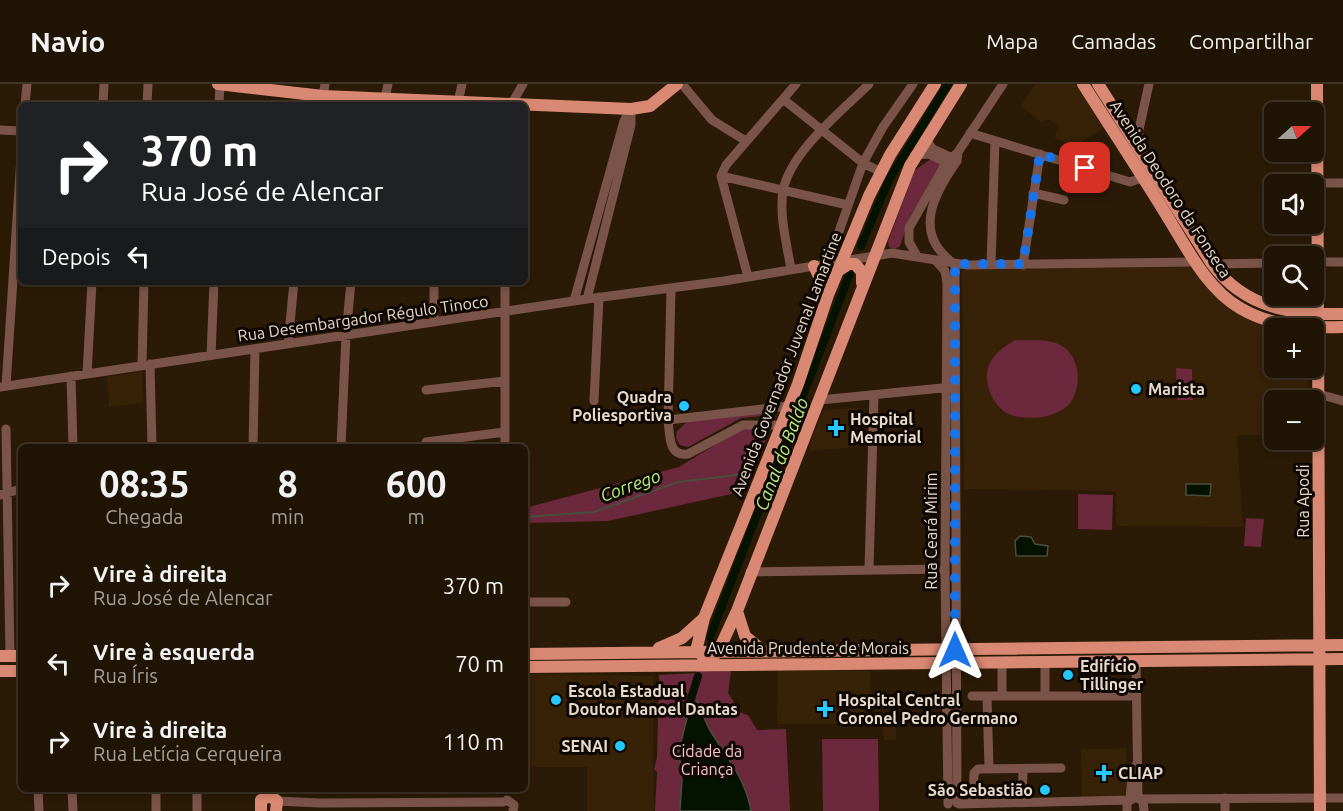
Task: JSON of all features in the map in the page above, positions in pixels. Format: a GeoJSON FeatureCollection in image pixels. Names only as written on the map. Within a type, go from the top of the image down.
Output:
{"type":"FeatureCollection","features":[{"type":"Feature","properties":{"kind":"main road"},"geometry":{"type":"LineString","coordinates":[[219,84],[318,95],[422,102]]}},
{"type":"Feature","properties":{"kind":"main road"},"geometry":{"type":"LineString","coordinates":[[528,106],[631,109],[650,106],[677,84]]}},
{"type":"Feature","properties":{"kind":"main road"},"geometry":{"type":"LineString","coordinates":[[718,652],[737,611],[750,572],[820,400],[873,256],[915,155],[961,84]]}},
{"type":"Feature","properties":{"kind":"main road","name":"Avenida Deodoro da Fonseca"},"geometry":{"type":"LineString","coordinates":[[1083,84],[1136,143],[1149,175]]}},
{"type":"Feature","properties":{"kind":"main road","name":"Avenida Deodoro da Fonseca"},"geometry":{"type":"LineString","coordinates":[[1098,84],[1112,118],[1180,225],[1197,262],[1219,292],[1241,309],[1264,318]]}},
{"type":"Feature","properties":{"kind":"main road","name":"Rua Apodi"},"geometry":{"type":"LineString","coordinates":[[1317,84],[1318,174]]}},
{"type":"Feature","properties":{"kind":"main road","name":"Avenida Governador Juvenal Lamartine"},"geometry":{"type":"LineString","coordinates":[[702,655],[697,643],[704,618],[789,406],[828,295],[836,265],[881,172],[934,86]]}},
{"type":"Feature","properties":{"kind":"main road","name":"Avenida Deodoro da Fonseca"},"geometry":{"type":"LineString","coordinates":[[1180,225],[1227,282],[1258,303],[1288,312],[1318,315],[1343,314]]}},
{"type":"Feature","properties":{"kind":"main road"},"geometry":{"type":"LineString","coordinates":[[836,265],[858,265],[862,272],[860,290]]}},
{"type":"Feature","properties":{"kind":"main road"},"geometry":{"type":"LineString","coordinates":[[814,266],[828,295]]}},
{"type":"Feature","properties":{"kind":"main road","name":"Rua Apodi"},"geometry":{"type":"LineString","coordinates":[[1318,306],[1318,315]]}},
{"type":"Feature","properties":{"kind":"main road","name":"Avenida Deodoro da Fonseca"},"geometry":{"type":"LineString","coordinates":[[1324,328],[1343,327]]}},
{"type":"Feature","properties":{"kind":"main road","name":"Rua Apodi"},"geometry":{"type":"LineString","coordinates":[[1319,450],[1320,805]]}},
{"type":"Feature","properties":{"kind":"main road"},"geometry":{"type":"LineString","coordinates":[[737,611],[745,636],[764,652]]}},
{"type":"Feature","properties":{"kind":"main road"},"geometry":{"type":"LineString","coordinates":[[635,653],[674,643],[704,618]]}},
{"type":"Feature","properties":{"kind":"main road","name":"Avenida Prudente de Morais"},"geometry":{"type":"LineString","coordinates":[[528,654],[702,655],[718,652],[1343,645]]}},
{"type":"Feature","properties":{"kind":"main road"},"geometry":{"type":"LineString","coordinates":[[1185,648],[1186,662]]}},
{"type":"Feature","properties":{"kind":"main road"},"geometry":{"type":"LineString","coordinates":[[1084,649],[1084,663]]}},
{"type":"Feature","properties":{"kind":"main road"},"geometry":{"type":"LineString","coordinates":[[863,663],[869,656],[898,650]]}},
{"type":"Feature","properties":{"kind":"main road"},"geometry":{"type":"LineString","coordinates":[[663,666],[702,655],[724,665]]}},
{"type":"Feature","properties":{"kind":"main road","name":"Avenida Prudente de Morais"},"geometry":{"type":"LineString","coordinates":[[528,667],[863,663],[1045,664],[1343,659]]}},
{"type":"Feature","properties":{"kind":"main road"},"geometry":{"type":"LineString","coordinates":[[0,671],[18,671]]}},
{"type":"Feature","properties":{"kind":"main road"},"geometry":{"type":"LineString","coordinates":[[262,800],[270,796],[276,800]]}},
{"type":"Feature","properties":{"kind":"street"},"geometry":{"type":"LineString","coordinates":[[25,102],[27,84]]}},
{"type":"Feature","properties":{"kind":"street"},"geometry":{"type":"LineString","coordinates":[[103,102],[104,84]]}},
{"type":"Feature","properties":{"kind":"street"},"geometry":{"type":"LineString","coordinates":[[147,102],[148,84]]}},
{"type":"Feature","properties":{"kind":"street"},"geometry":{"type":"LineString","coordinates":[[219,84],[219,102]]}},
{"type":"Feature","properties":{"kind":"street"},"geometry":{"type":"LineString","coordinates":[[385,99],[388,84]]}},
{"type":"Feature","properties":{"kind":"street"},"geometry":{"type":"LineString","coordinates":[[458,102],[462,84]]}},
{"type":"Feature","properties":{"kind":"street"},"geometry":{"type":"LineString","coordinates":[[513,102],[523,84]]}},
{"type":"Feature","properties":{"kind":"street"},"geometry":{"type":"LineString","coordinates":[[682,84],[712,120],[746,141]]}},
{"type":"Feature","properties":{"kind":"street"},"geometry":{"type":"LineString","coordinates":[[748,277],[721,176],[726,165],[796,84]]}},
{"type":"Feature","properties":{"kind":"street"},"geometry":{"type":"LineString","coordinates":[[791,269],[785,228],[783,190],[797,161],[821,132],[869,84]]}},
{"type":"Feature","properties":{"kind":"street"},"geometry":{"type":"LineString","coordinates":[[836,265],[848,205],[863,163],[883,127],[913,84]]}},
{"type":"Feature","properties":{"kind":"street"},"geometry":{"type":"LineString","coordinates":[[917,256],[908,237],[912,222],[1003,84]]}},
{"type":"Feature","properties":{"kind":"street"},"geometry":{"type":"LineString","coordinates":[[1136,143],[1149,84]]}},
{"type":"Feature","properties":{"kind":"street"},"geometry":{"type":"LineString","coordinates":[[783,99],[821,132],[863,163],[881,172]]}},
{"type":"Feature","properties":{"kind":"street"},"geometry":{"type":"LineString","coordinates":[[587,299],[624,121],[631,109]]}},
{"type":"Feature","properties":{"kind":"street"},"geometry":{"type":"LineString","coordinates":[[0,130],[18,131]]}},
{"type":"Feature","properties":{"kind":"street"},"geometry":{"type":"LineString","coordinates":[[970,133],[1130,182],[1149,175]]}},
{"type":"Feature","properties":{"kind":"street"},"geometry":{"type":"LineString","coordinates":[[925,139],[933,149],[953,160]]}},
{"type":"Feature","properties":{"kind":"street"},"geometry":{"type":"LineString","coordinates":[[991,265],[995,141]]}},
{"type":"Feature","properties":{"kind":"street"},"geometry":{"type":"LineString","coordinates":[[915,155],[929,154],[953,160]]}},
{"type":"Feature","properties":{"kind":"street"},"geometry":{"type":"LineString","coordinates":[[1023,264],[1040,154]]}},
{"type":"Feature","properties":{"kind":"street"},"geometry":{"type":"LineString","coordinates":[[953,160],[930,209],[930,225],[939,249],[955,264]]}},
{"type":"Feature","properties":{"kind":"street"},"geometry":{"type":"LineString","coordinates":[[721,176],[848,205]]}},
{"type":"Feature","properties":{"kind":"street"},"geometry":{"type":"LineString","coordinates":[[1324,183],[1343,183]]}},
{"type":"Feature","properties":{"kind":"street"},"geometry":{"type":"LineString","coordinates":[[1033,193],[1064,200]]}},
{"type":"Feature","properties":{"kind":"street"},"geometry":{"type":"LineString","coordinates":[[3,386],[12,299],[18,204]]}},
{"type":"Feature","properties":{"kind":"street"},"geometry":{"type":"LineString","coordinates":[[912,222],[930,225]]}},
{"type":"Feature","properties":{"kind":"street"},"geometry":{"type":"LineString","coordinates":[[574,301],[596,248]]}},
{"type":"Feature","properties":{"kind":"street","name":"Rua Desembargador Régulo Tinoco"},"geometry":{"type":"LineString","coordinates":[[3,386],[598,297],[671,289],[791,269],[836,265],[873,256],[899,253],[955,264],[1197,262]]}},
{"type":"Feature","properties":{"kind":"street","name":"Rua Ceará Mirim"},"geometry":{"type":"LineString","coordinates":[[937,262],[947,277],[951,388],[950,664],[954,807]]}},
{"type":"Feature","properties":{"kind":"street"},"geometry":{"type":"LineString","coordinates":[[1324,262],[1343,262]]}},
{"type":"Feature","properties":{"kind":"street"},"geometry":{"type":"LineString","coordinates":[[1212,264],[1264,263]]}},
{"type":"Feature","properties":{"kind":"street","name":"Rua Ceará Mirim"},"geometry":{"type":"LineString","coordinates":[[950,650],[945,569],[955,264]]}},
{"type":"Feature","properties":{"kind":"street"},"geometry":{"type":"LineString","coordinates":[[87,374],[92,285]]}},
{"type":"Feature","properties":{"kind":"street"},"geometry":{"type":"LineString","coordinates":[[144,285],[146,365],[152,444]]}},
{"type":"Feature","properties":{"kind":"street"},"geometry":{"type":"LineString","coordinates":[[211,355],[214,285]]}},
{"type":"Feature","properties":{"kind":"street"},"geometry":{"type":"LineString","coordinates":[[288,344],[294,285]]}},
{"type":"Feature","properties":{"kind":"street"},"geometry":{"type":"LineString","coordinates":[[341,444],[345,335],[351,285]]}},
{"type":"Feature","properties":{"kind":"street"},"geometry":{"type":"LineString","coordinates":[[434,285],[434,322]]}},
{"type":"Feature","properties":{"kind":"street"},"geometry":{"type":"LineString","coordinates":[[505,285],[505,444]]}},
{"type":"Feature","properties":{"kind":"street"},"geometry":{"type":"LineString","coordinates":[[671,289],[668,420],[672,446],[680,455],[688,454],[743,425],[754,423],[781,425]]}},
{"type":"Feature","properties":{"kind":"street"},"geometry":{"type":"LineString","coordinates":[[594,401],[598,297]]}},
{"type":"Feature","properties":{"kind":"street"},"geometry":{"type":"LineString","coordinates":[[0,298],[12,299]]}},
{"type":"Feature","properties":{"kind":"street"},"geometry":{"type":"LineString","coordinates":[[253,444],[255,349]]}},
{"type":"Feature","properties":{"kind":"street"},"geometry":{"type":"LineString","coordinates":[[71,376],[73,444]]}},
{"type":"Feature","properties":{"kind":"street"},"geometry":{"type":"LineString","coordinates":[[426,390],[505,381]]}},
{"type":"Feature","properties":{"kind":"street"},"geometry":{"type":"LineString","coordinates":[[820,400],[951,388]]}},
{"type":"Feature","properties":{"kind":"street"},"geometry":{"type":"LineString","coordinates":[[869,569],[874,395]]}},
{"type":"Feature","properties":{"kind":"street"},"geometry":{"type":"LineString","coordinates":[[1324,395],[1343,401]]}},
{"type":"Feature","properties":{"kind":"street"},"geometry":{"type":"LineString","coordinates":[[668,420],[789,406]]}},
{"type":"Feature","properties":{"kind":"street"},"geometry":{"type":"LineString","coordinates":[[6,429],[4,493],[10,656]]}},
{"type":"Feature","properties":{"kind":"street"},"geometry":{"type":"LineString","coordinates":[[426,442],[505,432]]}},
{"type":"Feature","properties":{"kind":"street"},"geometry":{"type":"LineString","coordinates":[[750,572],[945,569]]}},
{"type":"Feature","properties":{"kind":"street"},"geometry":{"type":"LineString","coordinates":[[528,602],[566,602]]}},
{"type":"Feature","properties":{"kind":"street"},"geometry":{"type":"LineString","coordinates":[[1127,811],[1135,799],[1132,775],[1136,765],[1136,662]]}},
{"type":"Feature","properties":{"kind":"street"},"geometry":{"type":"LineString","coordinates":[[1002,664],[1002,695]]}},
{"type":"Feature","properties":{"kind":"street"},"geometry":{"type":"LineString","coordinates":[[1045,664],[1045,695]]}},
{"type":"Feature","properties":{"kind":"street"},"geometry":{"type":"LineString","coordinates":[[972,696],[1136,696]]}},
{"type":"Feature","properties":{"kind":"street"},"geometry":{"type":"LineString","coordinates":[[987,696],[989,768]]}},
{"type":"Feature","properties":{"kind":"street"},"geometry":{"type":"LineString","coordinates":[[973,803],[974,771],[989,768],[1061,768]]}},
{"type":"Feature","properties":{"kind":"street"},"geometry":{"type":"LineString","coordinates":[[1022,801],[1023,769]]}},
{"type":"Feature","properties":{"kind":"street"},"geometry":{"type":"LineString","coordinates":[[38,792],[39,811]]}},
{"type":"Feature","properties":{"kind":"street"},"geometry":{"type":"LineString","coordinates":[[72,792],[72,811]]}},
{"type":"Feature","properties":{"kind":"street"},"geometry":{"type":"LineString","coordinates":[[156,792],[156,811]]}},
{"type":"Feature","properties":{"kind":"street"},"geometry":{"type":"LineString","coordinates":[[197,792],[197,811]]}},
{"type":"Feature","properties":{"kind":"street"},"geometry":{"type":"LineString","coordinates":[[954,807],[973,803],[1022,801],[1225,798],[1320,805],[1343,798]]}},
{"type":"Feature","properties":{"kind":"street"},"geometry":{"type":"LineString","coordinates":[[1225,798],[1225,811]]}},
{"type":"Feature","properties":{"kind":"street"},"geometry":{"type":"LineString","coordinates":[[1135,799],[1144,804],[1144,811]]}},
{"type":"Feature","properties":{"kind":"street"},"geometry":{"type":"LineString","coordinates":[[276,800],[320,807],[504,804],[514,805],[513,811]]}},
{"type":"Feature","properties":{"kind":"shaded area"},"geometry":{"type":"Polygon","coordinates":[[[1035,84],[1076,84],[1103,128],[1077,145],[1055,139],[1058,125],[1047,119],[1042,123],[1021,106],[1035,84]]]}},
{"type":"Feature","properties":{"kind":"shaded area","name":"Marista"},"geometry":{"type":"Polygon","coordinates":[[[1192,267],[1210,292],[1232,310],[1264,325],[1264,378],[1308,378],[1309,390],[1264,390],[1264,435],[1237,436],[1243,527],[1116,526],[1116,491],[964,489],[962,272],[967,269],[1192,267]]]}},
{"type":"Feature","properties":{"kind":"shaded area"},"geometry":{"type":"Polygon","coordinates":[[[142,372],[143,403],[109,407],[107,377],[142,372]]]}},
{"type":"Feature","properties":{"kind":"shaded area","name":"Hospital Memorial"},"geometry":{"type":"Polygon","coordinates":[[[857,408],[856,447],[811,451],[809,447],[823,410],[857,408]]]}},
{"type":"Feature","properties":{"kind":"shaded area"},"geometry":{"type":"Polygon","coordinates":[[[1186,484],[1211,484],[1210,496],[1186,495],[1186,484]]]}},
{"type":"Feature","properties":{"kind":"shaded area"},"geometry":{"type":"Polygon","coordinates":[[[1020,536],[1031,537],[1035,544],[1048,546],[1047,556],[1016,556],[1015,541],[1020,536]]]}},
{"type":"Feature","properties":{"kind":"shaded area","name":"Hospital Central Coronel Pedro Germano"},"geometry":{"type":"Polygon","coordinates":[[[778,670],[870,671],[872,713],[890,713],[891,723],[896,723],[896,740],[884,740],[883,724],[777,724],[778,670]]]}},
{"type":"Feature","properties":{"kind":"shaded area","name":"SENAI"},"geometry":{"type":"Polygon","coordinates":[[[528,674],[653,676],[654,811],[587,811],[587,767],[528,767],[528,674]]]}},
{"type":"Feature","properties":{"kind":"shaded area"},"geometry":{"type":"Polygon","coordinates":[[[697,702],[711,732],[735,769],[745,789],[751,811],[680,811],[682,780],[679,751],[687,718],[685,705],[697,702]]]}},
{"type":"Feature","properties":{"kind":"shaded area","name":"CLIAP"},"geometry":{"type":"Polygon","coordinates":[[[1126,748],[1127,797],[1082,798],[1081,749],[1126,748]]]}},
{"type":"Feature","properties":{"kind":"green space"},"geometry":{"type":"Polygon","coordinates":[[[931,159],[940,161],[943,167],[910,216],[900,246],[895,249],[889,247],[888,241],[915,170],[931,159]]]}},
{"type":"Feature","properties":{"kind":"green space"},"geometry":{"type":"Polygon","coordinates":[[[1015,340],[1052,342],[1061,345],[1073,358],[1078,376],[1075,394],[1071,402],[1059,412],[1035,418],[1018,417],[1005,412],[994,401],[987,379],[989,365],[997,353],[1015,340]]]}},
{"type":"Feature","properties":{"kind":"green space"},"geometry":{"type":"Polygon","coordinates":[[[1176,368],[1192,369],[1193,400],[1177,400],[1176,368]]]}},
{"type":"Feature","properties":{"kind":"green space"},"geometry":{"type":"Polygon","coordinates":[[[773,412],[772,415],[741,418],[688,447],[680,445],[676,438],[677,431],[689,420],[773,412]]]}},
{"type":"Feature","properties":{"kind":"green space"},"geometry":{"type":"Polygon","coordinates":[[[741,429],[770,429],[745,491],[608,521],[528,523],[528,507],[679,467],[741,429]]]}},
{"type":"Feature","properties":{"kind":"green space"},"geometry":{"type":"Polygon","coordinates":[[[1078,494],[1113,495],[1112,530],[1078,529],[1078,494]]]}},
{"type":"Feature","properties":{"kind":"green space"},"geometry":{"type":"Polygon","coordinates":[[[1246,518],[1264,519],[1261,547],[1244,546],[1246,518]]]}},
{"type":"Feature","properties":{"kind":"green space","name":"Cidade da Criança"},"geometry":{"type":"Polygon","coordinates":[[[696,669],[731,671],[728,693],[741,713],[748,715],[757,730],[786,729],[790,811],[655,811],[657,772],[654,769],[657,758],[659,675],[696,673],[696,669]]]}},
{"type":"Feature","properties":{"kind":"green space"},"geometry":{"type":"Polygon","coordinates":[[[822,739],[878,739],[879,811],[823,811],[822,739]]]}},
{"type":"Feature","properties":{"kind":"waterway","name":"Canal do Baldo"},"geometry":{"type":"LineString","coordinates":[[861,246],[889,180],[948,84]]}},
{"type":"Feature","properties":{"kind":"waterway","name":"Canal do Baldo"},"geometry":{"type":"LineString","coordinates":[[710,637],[851,271]]}},
{"type":"Feature","properties":{"kind":"waterway","name":"Corrego"},"geometry":{"type":"LineString","coordinates":[[528,517],[594,512],[678,482],[745,474]]}},
{"type":"Feature","properties":{"kind":"waterway","name":"Canal do Baldo"},"geometry":{"type":"LineString","coordinates":[[690,702],[698,676]]}},
{"type":"Feature","properties":{"kind":"place","name":"Marista"},"geometry":{"type":"Point","coordinates":[1136,389]}},
{"type":"Feature","properties":{"kind":"place","name":"Quadra Poliesportiva"},"geometry":{"type":"Point","coordinates":[684,406]}},
{"type":"Feature","properties":{"kind":"place","name":"Hospital Memorial"},"geometry":{"type":"Point","coordinates":[836,428]}},
{"type":"Feature","properties":{"kind":"place","name":"Edifício Tillinger"},"geometry":{"type":"Point","coordinates":[1068,675]}},
{"type":"Feature","properties":{"kind":"place","name":"Escola Estadual Doutor Manoel Dantas"},"geometry":{"type":"Point","coordinates":[556,700]}},
{"type":"Feature","properties":{"kind":"place","name":"Hospital Central Coronel Pedro Germano"},"geometry":{"type":"Point","coordinates":[825,709]}},
{"type":"Feature","properties":{"kind":"place","name":"SENAI"},"geometry":{"type":"Point","coordinates":[620,746]}},
{"type":"Feature","properties":{"kind":"place","name":"CLIAP"},"geometry":{"type":"Point","coordinates":[1104,773]}},
{"type":"Feature","properties":{"kind":"place","name":"São Sebastião"},"geometry":{"type":"Point","coordinates":[1045,790]}},
{"type":"Feature","properties":{"kind":"route"},"geometry":{"type":"LineString","coordinates":[[955,650],[955,264],[1023,264],[1040,154],[1085,168]]}}]}
